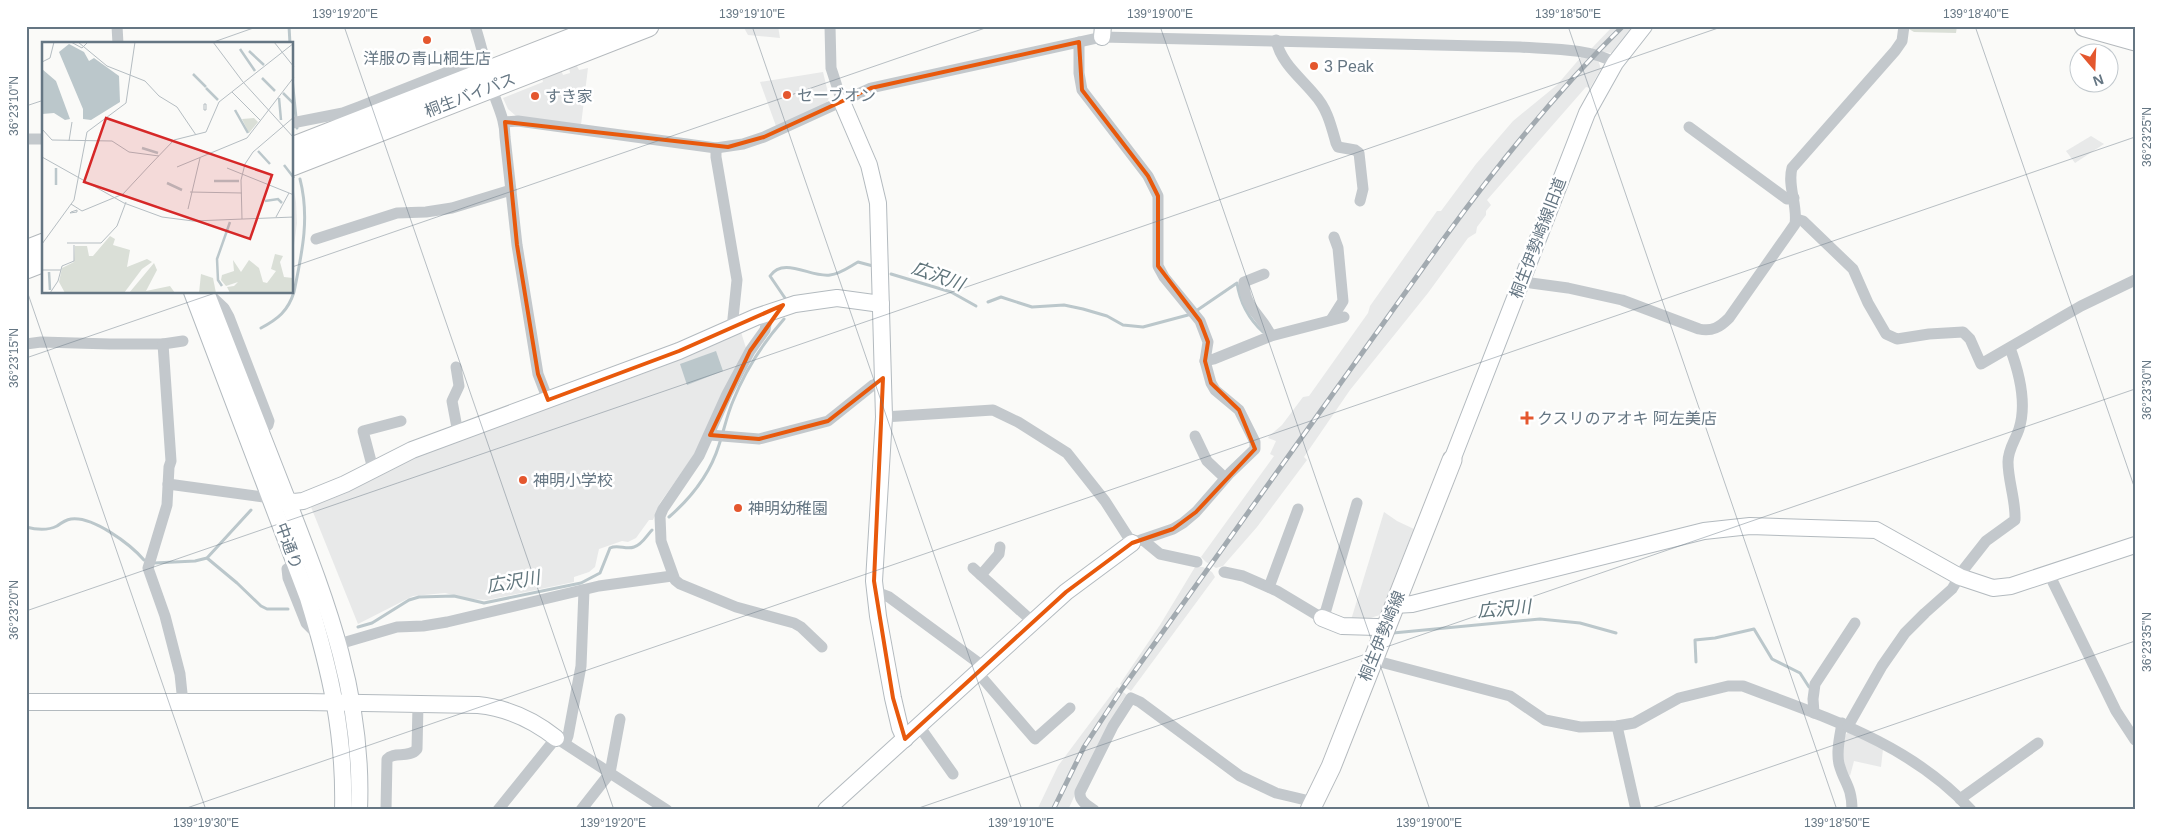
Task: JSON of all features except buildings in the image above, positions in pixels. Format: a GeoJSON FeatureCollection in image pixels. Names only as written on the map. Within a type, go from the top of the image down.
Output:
{"type":"FeatureCollection","features":[{"type":"Feature","properties":{"kind":"highway","name":"桐生バイパス"},"geometry":{"type":"LineString","coordinates":[[294,147],[606,26]]}},
{"type":"Feature","properties":{"kind":"highway","name":"桐生バイパス"},"geometry":{"type":"LineString","coordinates":[[294,164],[488,71],[648,26]]}},
{"type":"Feature","properties":{"kind":"highway"},"geometry":{"type":"LineString","coordinates":[[2085,26],[2135,40]]}},
{"type":"Feature","properties":{"kind":"highway"},"geometry":{"type":"LineString","coordinates":[[26,251],[42,245]]}},
{"type":"Feature","properties":{"kind":"highway"},"geometry":{"type":"LineString","coordinates":[[26,268],[42,262]]}},
{"type":"Feature","properties":{"kind":"main road","name":"桐生伊勢崎線"},"geometry":{"type":"LineString","coordinates":[[1312,806],[1331,767],[1452,460]]}},
{"type":"Feature","properties":{"kind":"street"},"geometry":{"type":"LineString","coordinates":[[117,26],[118,42]]}},
{"type":"Feature","properties":{"kind":"street"},"geometry":{"type":"LineString","coordinates":[[474,26],[505,122],[517,245],[538,374],[548,400]]}},
{"type":"Feature","properties":{"kind":"street"},"geometry":{"type":"LineString","coordinates":[[830,26],[831,68],[842,102],[869,165],[876,189],[879,213],[884,417],[875,553],[876,592],[895,705],[904,739]]}},
{"type":"Feature","properties":{"kind":"street","name":"桐生伊勢崎線旧道"},"geometry":{"type":"LineString","coordinates":[[1452,460],[1587,113],[1615,62],[1644,26]]}},
{"type":"Feature","properties":{"kind":"street"},"geometry":{"type":"LineString","coordinates":[[1521,279],[1531,283],[1568,288],[1622,300],[1699,329],[1710,331],[1722,325],[1729,318],[1790,232],[1796,219],[1791,181],[1792,168],[1902,41],[1904,26]]}},
{"type":"Feature","properties":{"kind":"street"},"geometry":{"type":"LineString","coordinates":[[505,122],[518,121],[716,148],[743,144],[764,137],[858,94],[881,86],[1079,42],[1102,32],[1276,40],[1520,47],[1580,53],[1602,57],[1615,62]]}},
{"type":"Feature","properties":{"kind":"street"},"geometry":{"type":"LineString","coordinates":[[1276,40],[1277,46],[1295,75],[1314,94],[1326,111],[1338,147],[1355,150],[1359,154],[1363,189],[1360,201]]}},
{"type":"Feature","properties":{"kind":"street"},"geometry":{"type":"LineString","coordinates":[[826,810],[1066,592],[1138,542],[1173,529],[1196,512],[1256,446],[1239,410],[1215,390],[1211,382],[1205,361],[1208,342],[1200,321],[1164,277],[1158,266],[1158,196],[1148,176],[1082,90],[1079,73],[1079,42]]}},
{"type":"Feature","properties":{"kind":"street"},"geometry":{"type":"LineString","coordinates":[[297,122],[359,108],[488,71]]}},
{"type":"Feature","properties":{"kind":"street"},"geometry":{"type":"LineString","coordinates":[[1689,128],[1787,199],[1794,198]]}},
{"type":"Feature","properties":{"kind":"street"},"geometry":{"type":"LineString","coordinates":[[26,139],[42,140]]}},
{"type":"Feature","properties":{"kind":"street"},"geometry":{"type":"LineString","coordinates":[[716,148],[738,280],[732,328]]}},
{"type":"Feature","properties":{"kind":"street"},"geometry":{"type":"LineString","coordinates":[[316,239],[397,213],[426,212],[452,208],[511,190]]}},
{"type":"Feature","properties":{"kind":"street"},"geometry":{"type":"LineString","coordinates":[[1796,219],[1803,221],[1853,269],[1868,304],[1886,334],[1897,339],[1929,334],[1964,332],[1970,339],[1980,364],[2081,306],[2135,280]]}},
{"type":"Feature","properties":{"kind":"street"},"geometry":{"type":"LineString","coordinates":[[1331,320],[1342,301],[1338,248],[1334,237]]}},
{"type":"Feature","properties":{"kind":"street"},"geometry":{"type":"LineString","coordinates":[[1264,274],[1244,282],[1244,290],[1248,304],[1268,327],[1271,336]]}},
{"type":"Feature","properties":{"kind":"street","name":"中通り"},"geometry":{"type":"LineString","coordinates":[[193,294],[296,564],[320,637],[336,702],[343,766],[343,810]]}},
{"type":"Feature","properties":{"kind":"street","name":"中通り"},"geometry":{"type":"LineString","coordinates":[[208,294],[287,501],[339,644],[353,703]]}},
{"type":"Feature","properties":{"kind":"street"},"geometry":{"type":"LineString","coordinates":[[168,484],[287,501],[303,501],[345,484],[412,450],[679,351],[768,312],[795,304],[823,299],[851,299],[881,304]]}},
{"type":"Feature","properties":{"kind":"street"},"geometry":{"type":"LineString","coordinates":[[768,312],[765,330],[750,351],[727,394],[719,436],[699,456],[660,516],[661,540],[672,576],[680,584],[732,606],[801,626],[822,647]]}},
{"type":"Feature","properties":{"kind":"street"},"geometry":{"type":"LineString","coordinates":[[1205,361],[1271,336],[1344,317]]}},
{"type":"Feature","properties":{"kind":"street"},"geometry":{"type":"LineString","coordinates":[[26,344],[163,344],[183,341]]}},
{"type":"Feature","properties":{"kind":"street"},"geometry":{"type":"LineString","coordinates":[[163,344],[171,450],[167,505],[148,568],[165,616],[178,665],[183,689],[183,703]]}},
{"type":"Feature","properties":{"kind":"street"},"geometry":{"type":"LineString","coordinates":[[1852,810],[1850,788],[1839,763],[1845,725],[1896,644],[1925,613],[1952,589],[1986,541],[2014,520],[2008,462],[2011,446],[2020,428],[2022,409],[2018,372],[2010,348]]}},
{"type":"Feature","properties":{"kind":"street"},"geometry":{"type":"LineString","coordinates":[[456,367],[460,386],[452,401],[458,434]]}},
{"type":"Feature","properties":{"kind":"street"},"geometry":{"type":"LineString","coordinates":[[719,436],[759,440],[828,421],[873,385],[883,381]]}},
{"type":"Feature","properties":{"kind":"street"},"geometry":{"type":"LineString","coordinates":[[884,417],[993,410],[1018,422],[1066,453],[1138,542],[1160,554],[1197,562]]}},
{"type":"Feature","properties":{"kind":"street"},"geometry":{"type":"LineString","coordinates":[[373,469],[363,431],[401,421]]}},
{"type":"Feature","properties":{"kind":"street"},"geometry":{"type":"LineString","coordinates":[[1194,436],[1207,461],[1225,478]]}},
{"type":"Feature","properties":{"kind":"street"},"geometry":{"type":"LineString","coordinates":[[1322,618],[1357,503]]}},
{"type":"Feature","properties":{"kind":"street"},"geometry":{"type":"LineString","coordinates":[[1269,587],[1298,509]]}},
{"type":"Feature","properties":{"kind":"street"},"geometry":{"type":"LineString","coordinates":[[1394,605],[1412,604],[1704,531],[1750,526],[1876,530],[1960,577],[1982,586],[1998,588],[2011,586],[2135,545]]}},
{"type":"Feature","properties":{"kind":"street"},"geometry":{"type":"LineString","coordinates":[[1000,547],[999,554],[977,571],[1033,622]]}},
{"type":"Feature","properties":{"kind":"street"},"geometry":{"type":"LineString","coordinates":[[1224,572],[1243,576],[1289,596],[1322,618],[1342,626],[1376,627],[1384,630]]}},
{"type":"Feature","properties":{"kind":"street"},"geometry":{"type":"LineString","coordinates":[[2049,574],[2116,711],[2135,740]]}},
{"type":"Feature","properties":{"kind":"street"},"geometry":{"type":"LineString","coordinates":[[339,644],[360,640],[397,627],[423,626],[447,622],[616,583],[672,576]]}},
{"type":"Feature","properties":{"kind":"street"},"geometry":{"type":"LineString","coordinates":[[498,810],[560,740],[568,736],[581,666],[584,590]]}},
{"type":"Feature","properties":{"kind":"street"},"geometry":{"type":"LineString","coordinates":[[876,592],[889,597],[981,670],[1035,739],[1070,708]]}},
{"type":"Feature","properties":{"kind":"street"},"geometry":{"type":"LineString","coordinates":[[1814,713],[1815,684],[1855,622]]}},
{"type":"Feature","properties":{"kind":"street"},"geometry":{"type":"LineString","coordinates":[[1373,660],[1510,696],[1545,720],[1580,727],[1617,726],[1634,723],[1674,700],[1735,686],[1743,686],[1845,725],[1912,760],[1960,798],[1971,810]]}},
{"type":"Feature","properties":{"kind":"street"},"geometry":{"type":"LineString","coordinates":[[1094,810],[1083,802],[1080,792],[1113,726],[1132,698],[1240,776],[1276,793],[1312,806]]}},
{"type":"Feature","properties":{"kind":"street"},"geometry":{"type":"LineString","coordinates":[[26,702],[336,702],[478,705],[506,710],[527,718],[662,808]]}},
{"type":"Feature","properties":{"kind":"street"},"geometry":{"type":"LineString","coordinates":[[353,703],[359,768],[359,810]]}},
{"type":"Feature","properties":{"kind":"street"},"geometry":{"type":"LineString","coordinates":[[386,810],[387,759],[391,756],[412,754],[417,749],[418,705]]}},
{"type":"Feature","properties":{"kind":"street"},"geometry":{"type":"LineString","coordinates":[[580,810],[610,773],[620,719]]}},
{"type":"Feature","properties":{"kind":"street"},"geometry":{"type":"LineString","coordinates":[[920,726],[953,774]]}},
{"type":"Feature","properties":{"kind":"street"},"geometry":{"type":"LineString","coordinates":[[1617,726],[1636,810]]}},
{"type":"Feature","properties":{"kind":"street"},"geometry":{"type":"LineString","coordinates":[[1960,798],[2038,743]]}},
{"type":"Feature","properties":{"kind":"highlighted area"},"geometry":{"type":"Polygon","coordinates":[[[1079,42],[1082,90],[1148,176],[1158,196],[1158,266],[1200,321],[1208,342],[1205,361],[1211,383],[1239,410],[1255,449],[1196,512],[1173,529],[1132,543],[1066,592],[905,739],[893,698],[874,581],[883,378],[828,421],[759,439],[710,435],[750,351],[783,305],[679,351],[548,400],[538,374],[517,245],[505,122],[728,147],[764,137],[871,88],[1079,42]]]}},
{"type":"Feature","properties":{"kind":"shaded area"},"geometry":{"type":"Polygon","coordinates":[[[743,26],[778,26],[780,38],[748,35],[743,26]]]}},
{"type":"Feature","properties":{"kind":"shaded area"},"geometry":{"type":"Polygon","coordinates":[[[1613,26],[1634,26],[1612,53],[1592,51],[1592,48],[1613,26]]]}},
{"type":"Feature","properties":{"kind":"shaded area"},"geometry":{"type":"Polygon","coordinates":[[[1909,26],[1957,26],[1956,33],[1914,32],[1909,29],[1909,26]]]}},
{"type":"Feature","properties":{"kind":"shaded area"},"geometry":{"type":"Polygon","coordinates":[[[1581,57],[1598,60],[1601,69],[1590,88],[1586,87],[1487,200],[1491,205],[1477,227],[1476,233],[1468,238],[1428,293],[1350,390],[1304,457],[1307,460],[1257,527],[1223,566],[1216,568],[1206,562],[1201,557],[1274,456],[1270,454],[1276,441],[1268,438],[1269,436],[1282,425],[1303,397],[1309,396],[1437,211],[1441,211],[1476,164],[1513,121],[1557,85],[1581,57]]]}},
{"type":"Feature","properties":{"kind":"shaded area"},"geometry":{"type":"Polygon","coordinates":[[[576,64],[579,70],[588,68],[581,125],[516,116],[508,109],[503,98],[543,82],[542,77],[561,70],[563,75],[570,73],[569,67],[576,64]]]}},
{"type":"Feature","properties":{"kind":"shaded area"},"geometry":{"type":"Polygon","coordinates":[[[823,72],[829,97],[827,103],[776,126],[760,82],[823,72]]]}},
{"type":"Feature","properties":{"kind":"shaded area"},"geometry":{"type":"Polygon","coordinates":[[[2091,136],[2104,144],[2075,163],[2066,151],[2091,136]]]}},
{"type":"Feature","properties":{"kind":"shaded area"},"geometry":{"type":"Polygon","coordinates":[[[294,191],[296,202],[297,223],[294,246],[294,191]]]}},
{"type":"Feature","properties":{"kind":"shaded area","name":"神明小学校"},"geometry":{"type":"Polygon","coordinates":[[[741,332],[746,348],[700,446],[660,503],[653,520],[649,520],[636,538],[628,542],[622,541],[599,549],[595,567],[589,572],[574,577],[574,582],[487,600],[469,599],[445,593],[413,596],[358,624],[311,507],[411,459],[653,370],[741,332]]]}},
{"type":"Feature","properties":{"kind":"shaded area"},"geometry":{"type":"Polygon","coordinates":[[[716,351],[723,371],[687,385],[680,364],[716,351]]]}},
{"type":"Feature","properties":{"kind":"shaded area"},"geometry":{"type":"Polygon","coordinates":[[[1384,512],[1414,529],[1380,615],[1367,619],[1351,620],[1384,512]]]}},
{"type":"Feature","properties":{"kind":"shaded area"},"geometry":{"type":"Polygon","coordinates":[[[1195,567],[1203,567],[1212,572],[1215,577],[1131,691],[1120,684],[1160,625],[1195,567]]]}},
{"type":"Feature","properties":{"kind":"shaded area"},"geometry":{"type":"Polygon","coordinates":[[[1117,687],[1127,695],[1101,738],[1068,810],[1037,810],[1058,766],[1117,687]]]}},
{"type":"Feature","properties":{"kind":"shaded area"},"geometry":{"type":"Polygon","coordinates":[[[1848,732],[1883,749],[1881,767],[1854,761],[1850,776],[1841,762],[1845,736],[1848,732]]]}},
{"type":"Feature","properties":{"kind":"waterway"},"geometry":{"type":"LineString","coordinates":[[289,26],[290,42]]}},
{"type":"Feature","properties":{"kind":"waterway"},"geometry":{"type":"LineString","coordinates":[[294,98],[297,128]]}},
{"type":"Feature","properties":{"kind":"waterway"},"geometry":{"type":"LineString","coordinates":[[294,292],[305,222],[300,179]]}},
{"type":"Feature","properties":{"kind":"waterway","name":"広沢川"},"geometry":{"type":"LineString","coordinates":[[787,301],[770,276],[776,270],[790,268],[815,274],[830,275],[841,272],[858,262],[873,266]]}},
{"type":"Feature","properties":{"kind":"waterway","name":"広沢川"},"geometry":{"type":"LineString","coordinates":[[891,274],[951,292],[976,306]]}},
{"type":"Feature","properties":{"kind":"waterway"},"geometry":{"type":"LineString","coordinates":[[1196,311],[1237,283],[1240,297],[1246,310],[1253,322],[1263,332]]}},
{"type":"Feature","properties":{"kind":"waterway"},"geometry":{"type":"LineString","coordinates":[[261,328],[282,314],[293,294]]}},
{"type":"Feature","properties":{"kind":"waterway"},"geometry":{"type":"LineString","coordinates":[[988,302],[1001,297],[1032,307],[1064,305],[1107,316],[1123,325],[1143,327],[1188,315]]}},
{"type":"Feature","properties":{"kind":"waterway","name":"広沢川"},"geometry":{"type":"LineString","coordinates":[[669,517],[693,493],[711,466],[731,406],[743,379],[762,348],[784,319]]}},
{"type":"Feature","properties":{"kind":"waterway"},"geometry":{"type":"LineString","coordinates":[[154,563],[195,561],[207,558],[251,510]]}},
{"type":"Feature","properties":{"kind":"waterway","name":"広沢川"},"geometry":{"type":"LineString","coordinates":[[26,527],[49,529],[71,519],[80,519],[100,526],[121,539],[144,560]]}},
{"type":"Feature","properties":{"kind":"waterway","name":"広沢川"},"geometry":{"type":"LineString","coordinates":[[358,627],[372,623],[409,600],[419,597],[454,596],[484,603],[581,583],[600,573],[610,548],[631,548],[637,546],[652,530]]}},
{"type":"Feature","properties":{"kind":"waterway","name":"広沢川"},"geometry":{"type":"LineString","coordinates":[[207,558],[261,606],[267,609],[288,609]]}},
{"type":"Feature","properties":{"kind":"waterway","name":"広沢川"},"geometry":{"type":"LineString","coordinates":[[1393,633],[1540,619],[1580,623],[1616,633]]}},
{"type":"Feature","properties":{"kind":"waterway"},"geometry":{"type":"LineString","coordinates":[[1696,662],[1695,640],[1715,638],[1754,629],[1772,659],[1800,673],[1809,687]]}},
{"type":"Feature","properties":{"kind":"railway"},"geometry":{"type":"LineString","coordinates":[[1053,810],[1084,747],[1122,689],[1445,237],[1486,182],[1552,101],[1623,26]]}},
{"type":"Feature","properties":{"kind":"place","name":"洋服の青山桐生店"},"geometry":{"type":"Point","coordinates":[427,40]}},
{"type":"Feature","properties":{"kind":"place","name":"3 Peak"},"geometry":{"type":"Point","coordinates":[1314,66]}},
{"type":"Feature","properties":{"kind":"place","name":"セーブオン"},"geometry":{"type":"Point","coordinates":[787,95]}},
{"type":"Feature","properties":{"kind":"place","name":"すき家"},"geometry":{"type":"Point","coordinates":[535,96]}},
{"type":"Feature","properties":{"kind":"place","name":"クスリのアオキ 阿左美店"},"geometry":{"type":"Point","coordinates":[1527,418]}},
{"type":"Feature","properties":{"kind":"place","name":"神明小学校"},"geometry":{"type":"Point","coordinates":[523,480]}},
{"type":"Feature","properties":{"kind":"place","name":"神明幼稚園"},"geometry":{"type":"Point","coordinates":[738,508]}}]}
